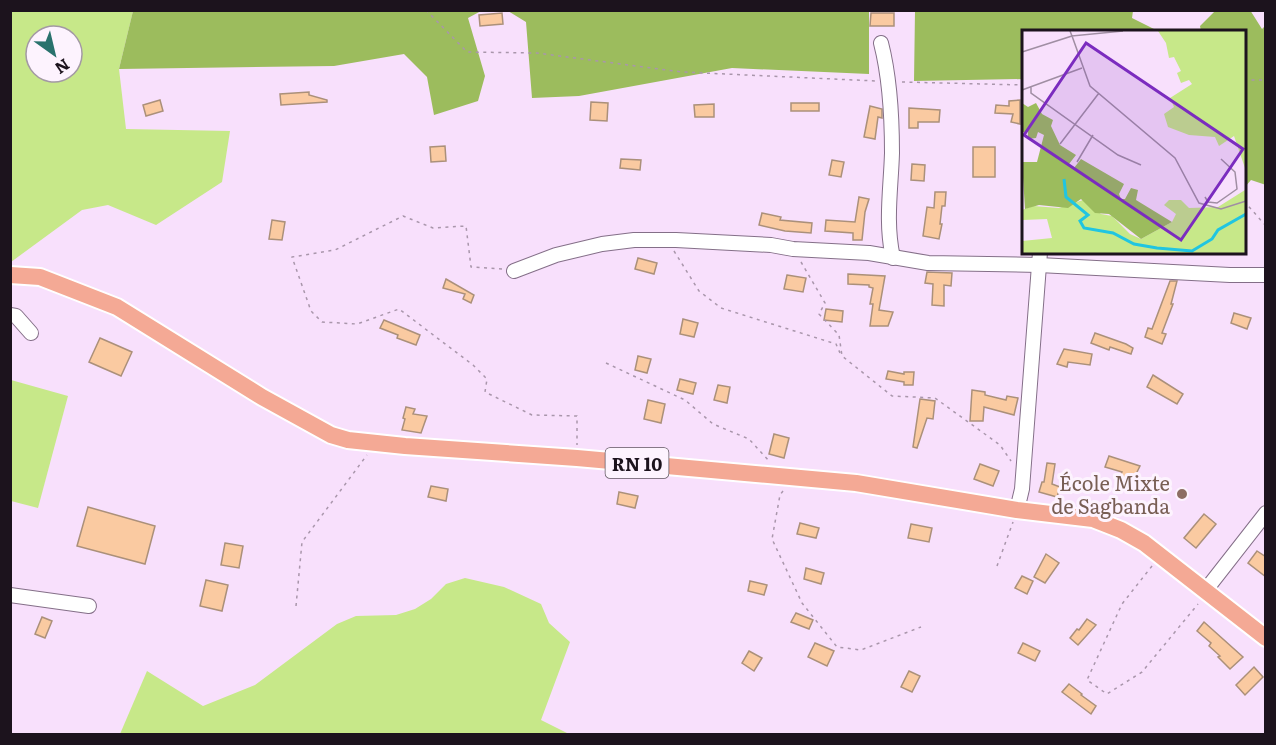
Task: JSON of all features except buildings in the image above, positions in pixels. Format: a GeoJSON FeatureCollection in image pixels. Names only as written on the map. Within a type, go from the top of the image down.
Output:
{"type":"FeatureCollection","features":[{"type":"Feature","properties":{"kind":"main road","name":"RN 10"},"geometry":{"type":"LineString","coordinates":[[10,275],[39,277],[117,307],[262,398],[331,435],[377,443],[856,483],[1017,510],[1093,519],[1121,530],[1144,543],[1266,638]]}},
{"type":"Feature","properties":{"kind":"street"},"geometry":{"type":"LineString","coordinates":[[881,43],[887,68],[892,152],[888,228],[892,258]]}},
{"type":"Feature","properties":{"kind":"street"},"geometry":{"type":"LineString","coordinates":[[514,271],[575,250],[634,240],[771,245],[793,249],[869,253],[928,263],[1039,258],[1230,275],[1266,275]]}},
{"type":"Feature","properties":{"kind":"street"},"geometry":{"type":"LineString","coordinates":[[1017,510],[1023,478],[1039,258]]}},
{"type":"Feature","properties":{"kind":"street"},"geometry":{"type":"LineString","coordinates":[[10,315],[16,316],[31,333]]}},
{"type":"Feature","properties":{"kind":"street"},"geometry":{"type":"LineString","coordinates":[[1205,591],[1266,513]]}},
{"type":"Feature","properties":{"kind":"street"},"geometry":{"type":"LineString","coordinates":[[10,595],[89,606]]}},
{"type":"Feature","properties":{"kind":"path"},"geometry":{"type":"LineString","coordinates":[[426,10],[467,52],[537,53],[682,72],[888,82],[1022,85]]}},
{"type":"Feature","properties":{"kind":"path"},"geometry":{"type":"LineString","coordinates":[[1246,80],[1266,80]]}},
{"type":"Feature","properties":{"kind":"path"},"geometry":{"type":"LineString","coordinates":[[1246,202],[1266,226]]}},
{"type":"Feature","properties":{"kind":"path"},"geometry":{"type":"LineString","coordinates":[[514,271],[471,267],[466,226],[433,228],[403,216],[335,250],[292,257],[311,311],[322,322],[357,324],[399,309],[487,379],[485,392],[532,415],[577,416],[577,458]]}},
{"type":"Feature","properties":{"kind":"path"},"geometry":{"type":"LineString","coordinates":[[793,249],[825,303],[819,314],[838,335],[842,356]]}},
{"type":"Feature","properties":{"kind":"path"},"geometry":{"type":"LineString","coordinates":[[672,250],[699,291],[721,308],[836,344],[842,356],[892,396],[935,398],[1000,445],[1023,478]]}},
{"type":"Feature","properties":{"kind":"path"},"geometry":{"type":"LineString","coordinates":[[606,363],[685,400],[713,424],[748,439],[788,476],[780,495],[772,539],[802,603],[837,647],[861,650],[921,627]]}},
{"type":"Feature","properties":{"kind":"path"},"geometry":{"type":"LineString","coordinates":[[296,606],[302,542],[377,443]]}},
{"type":"Feature","properties":{"kind":"path"},"geometry":{"type":"LineString","coordinates":[[997,566],[1017,510]]}},
{"type":"Feature","properties":{"kind":"path"},"geometry":{"type":"LineString","coordinates":[[1161,556],[1122,604],[1087,680],[1107,694],[1142,672],[1199,603],[1205,591]]}},
{"type":"Feature","properties":{"kind":"green space"},"geometry":{"type":"Polygon","coordinates":[[[1250,10],[1262,29],[1265,26],[1266,185],[1251,180],[1246,186],[1246,30],[1201,30],[1200,26],[1215,11],[1250,10]]]}},
{"type":"Feature","properties":{"kind":"green space"},"geometry":{"type":"Polygon","coordinates":[[[11,11],[133,11],[119,69],[126,129],[230,131],[222,182],[156,225],[108,205],[82,210],[11,262],[11,11]]]}},
{"type":"Feature","properties":{"kind":"green space"},"geometry":{"type":"Polygon","coordinates":[[[133,11],[481,11],[468,18],[485,76],[478,101],[434,115],[427,77],[404,54],[334,66],[119,69],[133,11]]]}},
{"type":"Feature","properties":{"kind":"green space"},"geometry":{"type":"Polygon","coordinates":[[[508,11],[869,11],[869,74],[732,68],[579,96],[532,98],[526,22],[508,11]]]}},
{"type":"Feature","properties":{"kind":"green space"},"geometry":{"type":"Polygon","coordinates":[[[915,11],[1133,11],[1132,18],[1156,30],[1022,30],[1022,79],[914,81],[915,11]]]}},
{"type":"Feature","properties":{"kind":"green space"},"geometry":{"type":"Polygon","coordinates":[[[11,380],[68,396],[38,508],[11,501],[11,380]]]}},
{"type":"Feature","properties":{"kind":"green space"},"geometry":{"type":"Polygon","coordinates":[[[465,578],[504,587],[541,604],[549,623],[570,642],[541,720],[569,734],[120,734],[147,671],[203,706],[255,685],[337,624],[356,616],[396,615],[415,609],[431,599],[446,584],[465,578]]]}},
{"type":"Feature","properties":{"kind":"place","name":"École Mixte de Sagbanda"},"geometry":{"type":"Point","coordinates":[1182,494]}}]}
